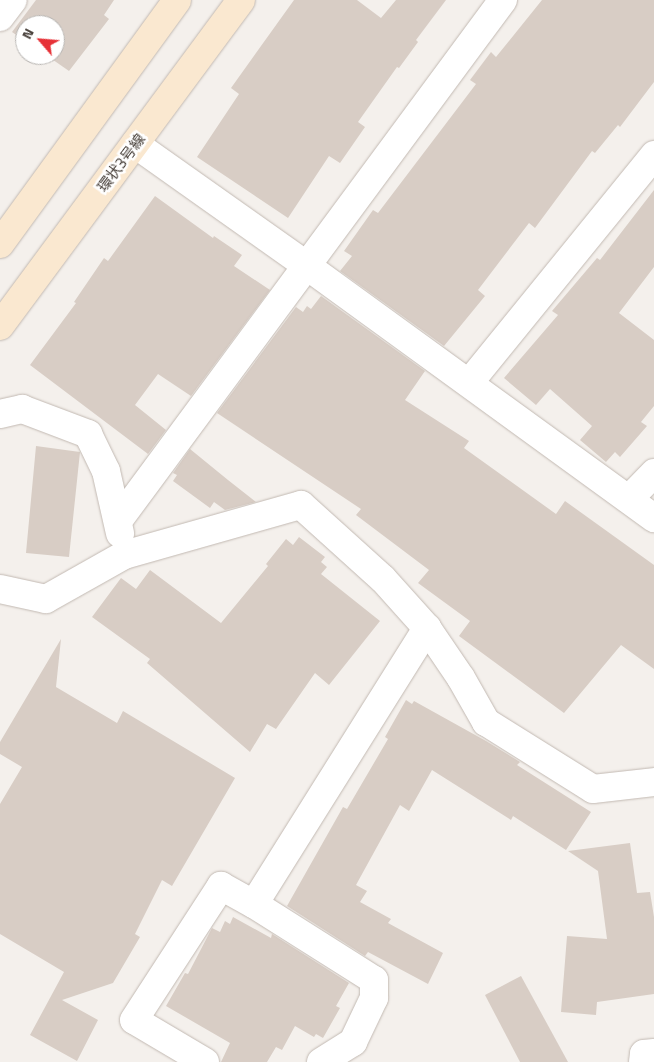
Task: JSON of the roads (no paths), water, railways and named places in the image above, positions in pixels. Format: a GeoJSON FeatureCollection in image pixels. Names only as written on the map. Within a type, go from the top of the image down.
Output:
{"type":"FeatureCollection","features":[{"type":"Feature","properties":{"kind":"street"},"geometry":{"type":"LineString","coordinates":[[0,17],[13,0]]}},
{"type":"Feature","properties":{"kind":"street"},"geometry":{"type":"LineString","coordinates":[[0,244],[178,0]]}},
{"type":"Feature","properties":{"kind":"street","name":"環状3号線"},"geometry":{"type":"LineString","coordinates":[[0,326],[241,0]]}},
{"type":"Feature","properties":{"kind":"street"},"geometry":{"type":"LineString","coordinates":[[118,521],[503,0]]}},
{"type":"Feature","properties":{"kind":"street"},"geometry":{"type":"LineString","coordinates":[[135,144],[307,266],[654,518]]}},
{"type":"Feature","properties":{"kind":"street"},"geometry":{"type":"LineString","coordinates":[[469,383],[654,155]]}},
{"type":"Feature","properties":{"kind":"street"},"geometry":{"type":"LineString","coordinates":[[0,414],[22,409],[88,434],[106,471],[124,555]]}},
{"type":"Feature","properties":{"kind":"street"},"geometry":{"type":"LineString","coordinates":[[630,499],[654,472]]}},
{"type":"Feature","properties":{"kind":"street"},"geometry":{"type":"LineString","coordinates":[[0,589],[46,599],[124,555],[301,505],[383,579],[427,628],[461,678],[486,722],[593,789],[654,782]]}},
{"type":"Feature","properties":{"kind":"street"},"geometry":{"type":"LineString","coordinates":[[254,904],[427,628]]}},
{"type":"Feature","properties":{"kind":"street"},"geometry":{"type":"LineString","coordinates":[[205,1062],[134,1020],[221,886],[254,904],[374,980],[374,998],[353,1042],[321,1062]]}},
{"type":"Feature","properties":{"kind":"street"},"geometry":{"type":"LineString","coordinates":[[643,1062],[644,1054],[654,1053]]}}]}
